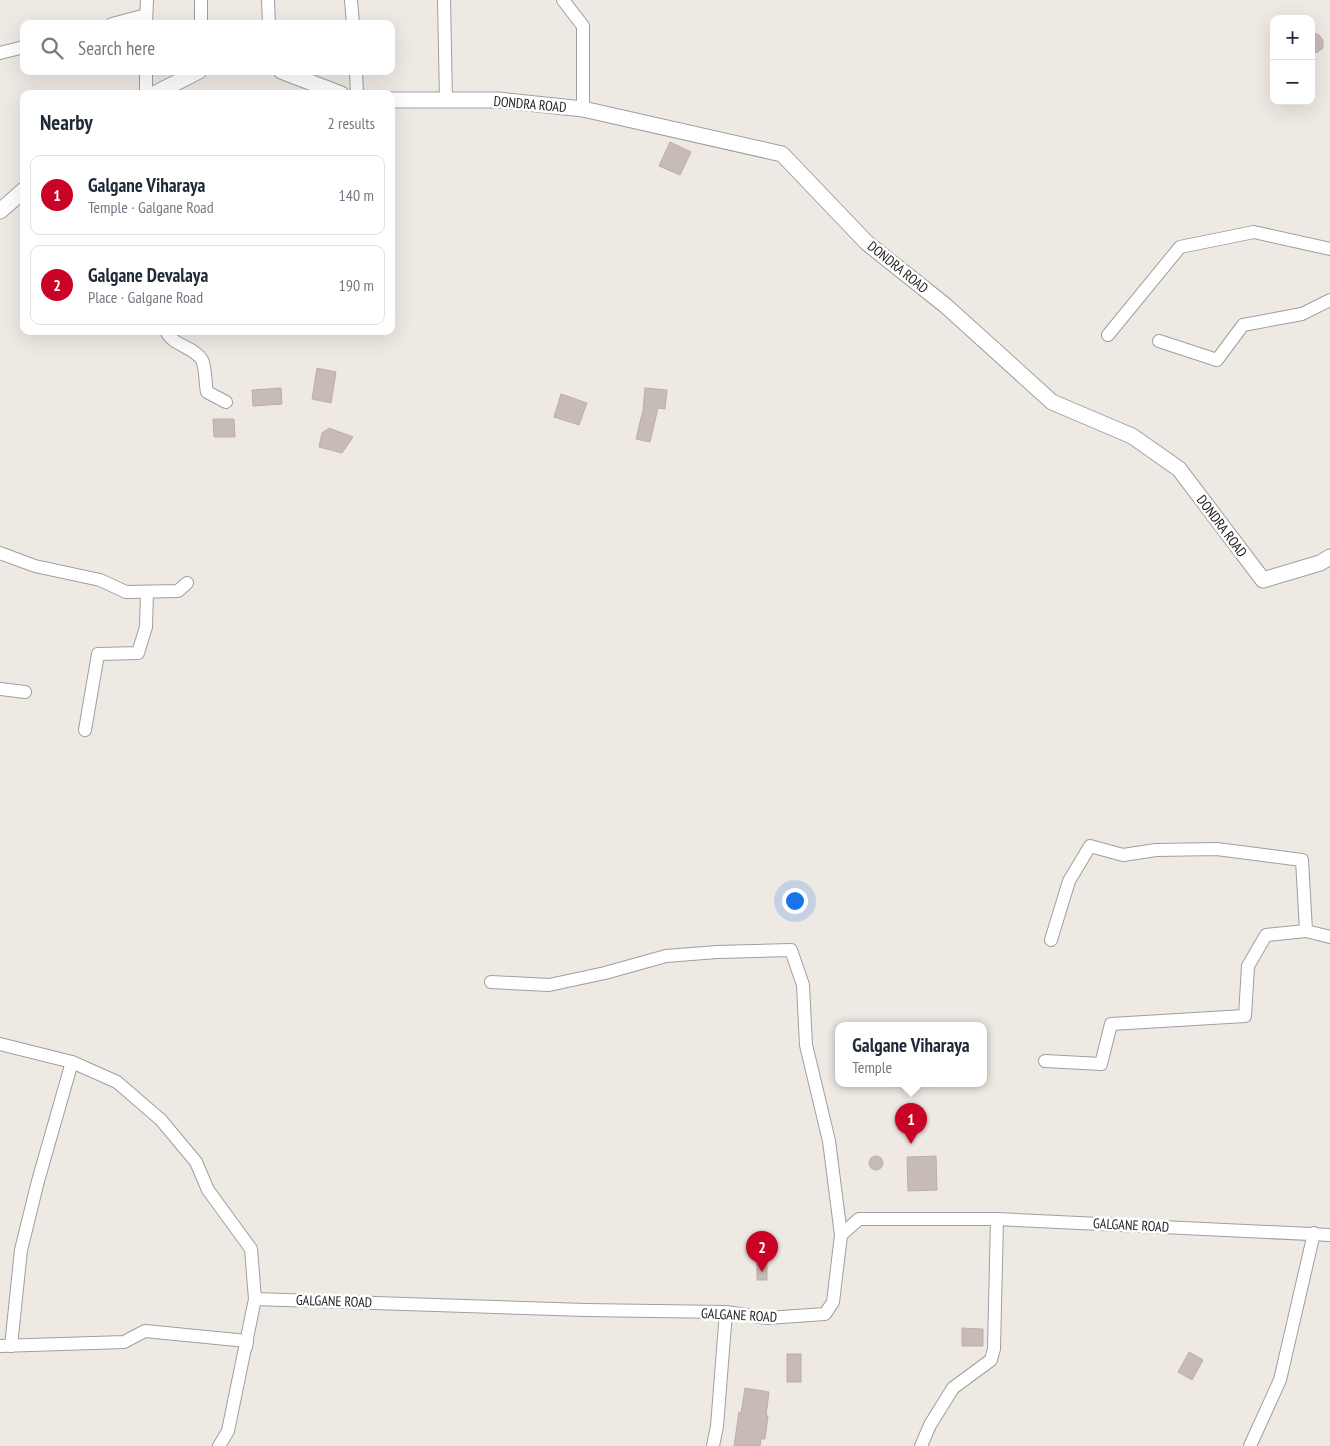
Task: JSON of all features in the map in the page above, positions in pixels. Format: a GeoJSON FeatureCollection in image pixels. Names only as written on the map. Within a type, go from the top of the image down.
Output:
{"type":"FeatureCollection","features":[{"type":"Feature","properties":{"kind":"street"},"geometry":{"type":"LineString","coordinates":[[146,19],[147,0]]}},
{"type":"Feature","properties":{"kind":"street"},"geometry":{"type":"LineString","coordinates":[[201,20],[202,0]]}},
{"type":"Feature","properties":{"kind":"street"},"geometry":{"type":"LineString","coordinates":[[268,0],[268,20]]}},
{"type":"Feature","properties":{"kind":"street"},"geometry":{"type":"LineString","coordinates":[[352,0],[353,20]]}},
{"type":"Feature","properties":{"kind":"street"},"geometry":{"type":"LineString","coordinates":[[444,0],[446,100]]}},
{"type":"Feature","properties":{"kind":"street"},"geometry":{"type":"LineString","coordinates":[[563,0],[583,26],[583,109]]}},
{"type":"Feature","properties":{"kind":"street"},"geometry":{"type":"LineString","coordinates":[[0,53],[20,48]]}},
{"type":"Feature","properties":{"kind":"street"},"geometry":{"type":"LineString","coordinates":[[146,75],[146,90]]}},
{"type":"Feature","properties":{"kind":"street"},"geometry":{"type":"LineString","coordinates":[[169,90],[193,75]]}},
{"type":"Feature","properties":{"kind":"street"},"geometry":{"type":"LineString","coordinates":[[291,75],[331,90]]}},
{"type":"Feature","properties":{"kind":"street"},"geometry":{"type":"LineString","coordinates":[[356,75],[357,90]]}},
{"type":"Feature","properties":{"kind":"street","name":"DONDRA ROAD"},"geometry":{"type":"LineString","coordinates":[[395,100],[499,100],[583,109],[782,154],[867,243],[946,306],[1052,402],[1132,436],[1179,469],[1263,580],[1320,563],[1330,557]]}},
{"type":"Feature","properties":{"kind":"street"},"geometry":{"type":"LineString","coordinates":[[0,211],[20,194]]}},
{"type":"Feature","properties":{"kind":"street"},"geometry":{"type":"LineString","coordinates":[[1108,335],[1180,247],[1254,232],[1330,249]]}},
{"type":"Feature","properties":{"kind":"street"},"geometry":{"type":"LineString","coordinates":[[1159,341],[1218,360],[1244,325],[1302,314],[1330,300]]}},
{"type":"Feature","properties":{"kind":"street"},"geometry":{"type":"LineString","coordinates":[[168,335],[169,338],[194,351],[203,362],[206,392],[226,402]]}},
{"type":"Feature","properties":{"kind":"street"},"geometry":{"type":"LineString","coordinates":[[0,553],[35,566],[100,580],[126,592],[178,591],[188,583]]}},
{"type":"Feature","properties":{"kind":"street"},"geometry":{"type":"LineString","coordinates":[[85,730],[98,654],[138,653],[146,626],[147,592]]}},
{"type":"Feature","properties":{"kind":"street"},"geometry":{"type":"LineString","coordinates":[[0,689],[25,692]]}},
{"type":"Feature","properties":{"kind":"street"},"geometry":{"type":"LineString","coordinates":[[1051,940],[1069,881],[1090,846],[1123,855],[1156,850],[1217,849],[1302,860],[1306,931]]}},
{"type":"Feature","properties":{"kind":"street"},"geometry":{"type":"LineString","coordinates":[[1045,1061],[1101,1064],[1111,1024],[1245,1016],[1248,966],[1266,935],[1306,931],[1330,937]]}},
{"type":"Feature","properties":{"kind":"street"},"geometry":{"type":"LineString","coordinates":[[491,982],[550,985],[605,973],[666,956],[717,952],[791,950],[803,985],[806,1045],[829,1141],[841,1235]]}},
{"type":"Feature","properties":{"kind":"street"},"geometry":{"type":"LineString","coordinates":[[0,1044],[72,1062],[117,1082],[161,1120],[196,1162],[208,1190],[250,1250],[255,1299],[231,1425],[220,1446]]}},
{"type":"Feature","properties":{"kind":"street"},"geometry":{"type":"LineString","coordinates":[[72,1062],[38,1181],[21,1250],[5,1346],[124,1342],[145,1332],[247,1341]]}},
{"type":"Feature","properties":{"kind":"street","name":"GALGANE ROAD"},"geometry":{"type":"LineString","coordinates":[[255,1299],[585,1310],[726,1312],[767,1318],[825,1314],[834,1302],[841,1235],[859,1219],[997,1219],[1330,1235]]}},
{"type":"Feature","properties":{"kind":"street"},"geometry":{"type":"LineString","coordinates":[[921,1446],[930,1425],[953,1388],[991,1360],[994,1349],[997,1219]]}},
{"type":"Feature","properties":{"kind":"street"},"geometry":{"type":"LineString","coordinates":[[1250,1446],[1280,1380],[1314,1233]]}},
{"type":"Feature","properties":{"kind":"street"},"geometry":{"type":"LineString","coordinates":[[713,1446],[717,1426],[726,1312]]}},
{"type":"Feature","properties":{"kind":"building"},"geometry":{"type":"Polygon","coordinates":[[[1315,34],[1323,40],[1323,48],[1315,52],[1315,34]]]}},
{"type":"Feature","properties":{"kind":"building"},"geometry":{"type":"Polygon","coordinates":[[[670,142],[691,152],[680,175],[659,166],[670,142]]]}},
{"type":"Feature","properties":{"kind":"building"},"geometry":{"type":"Polygon","coordinates":[[[317,368],[336,372],[331,403],[312,399],[317,368]]]}},
{"type":"Feature","properties":{"kind":"building"},"geometry":{"type":"Polygon","coordinates":[[[281,388],[282,404],[253,406],[252,390],[281,388]]]}},
{"type":"Feature","properties":{"kind":"building"},"geometry":{"type":"Polygon","coordinates":[[[645,388],[667,390],[665,409],[658,408],[650,442],[636,439],[643,410],[645,388]]]}},
{"type":"Feature","properties":{"kind":"building"},"geometry":{"type":"Polygon","coordinates":[[[561,394],[587,403],[579,425],[554,417],[561,394]]]}},
{"type":"Feature","properties":{"kind":"building"},"geometry":{"type":"Polygon","coordinates":[[[213,419],[234,419],[235,437],[214,437],[213,419]]]}},
{"type":"Feature","properties":{"kind":"building"},"geometry":{"type":"Polygon","coordinates":[[[329,428],[353,437],[342,453],[319,447],[322,433],[329,428]]]}},
{"type":"Feature","properties":{"kind":"building"},"geometry":{"type":"Polygon","coordinates":[[[876,1156],[881,1158],[883,1163],[881,1168],[876,1170],[871,1168],[869,1163],[871,1158],[876,1156]]]}},
{"type":"Feature","properties":{"kind":"building"},"geometry":{"type":"Polygon","coordinates":[[[936,1156],[937,1190],[908,1191],[907,1157],[936,1156]]]}},
{"type":"Feature","properties":{"kind":"building"},"geometry":{"type":"Polygon","coordinates":[[[767,1262],[767,1280],[757,1280],[757,1263],[767,1262]]]}},
{"type":"Feature","properties":{"kind":"building"},"geometry":{"type":"Polygon","coordinates":[[[962,1328],[983,1329],[983,1346],[962,1346],[962,1328]]]}},
{"type":"Feature","properties":{"kind":"building"},"geometry":{"type":"Polygon","coordinates":[[[1189,1352],[1203,1360],[1192,1380],[1178,1372],[1189,1352]]]}},
{"type":"Feature","properties":{"kind":"building"},"geometry":{"type":"Polygon","coordinates":[[[787,1354],[801,1354],[801,1382],[787,1382],[787,1354]]]}},
{"type":"Feature","properties":{"kind":"building"},"geometry":{"type":"Polygon","coordinates":[[[745,1388],[769,1392],[765,1439],[761,1439],[760,1446],[734,1446],[745,1388]]]}},
{"type":"Feature","properties":{"kind":"place","name":"Galgane Viharaya"},"geometry":{"type":"Point","coordinates":[911,1144]}},
{"type":"Feature","properties":{"kind":"place","name":"Galgane Devalaya"},"geometry":{"type":"Point","coordinates":[762,1272]}}]}
